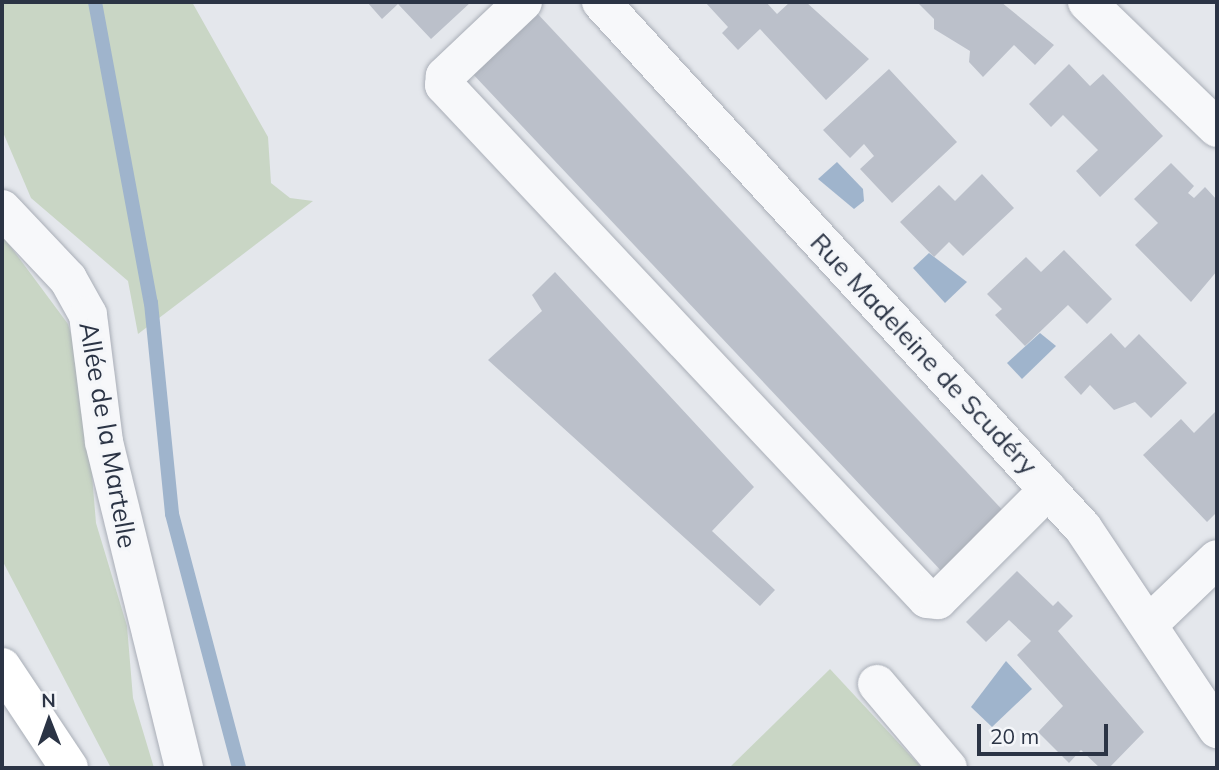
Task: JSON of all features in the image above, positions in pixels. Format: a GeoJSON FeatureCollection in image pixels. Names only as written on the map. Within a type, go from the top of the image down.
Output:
{"type":"FeatureCollection","features":[{"type":"Feature","properties":{"kind":"main road"},"geometry":{"type":"LineString","coordinates":[[2,667],[69,768]]}},
{"type":"Feature","properties":{"kind":"main road"},"geometry":{"type":"LineString","coordinates":[[2,679],[44,768]]}},
{"type":"Feature","properties":{"kind":"street"},"geometry":{"type":"LineString","coordinates":[[523,2],[446,76],[444,85],[927,599],[938,600],[1048,490]]}},
{"type":"Feature","properties":{"kind":"street","name":"Rue Madeleine de Scudéry"},"geometry":{"type":"LineString","coordinates":[[601,2],[1048,490],[1151,622],[1217,729]]}},
{"type":"Feature","properties":{"kind":"street"},"geometry":{"type":"LineString","coordinates":[[1087,2],[1217,128]]}},
{"type":"Feature","properties":{"kind":"street","name":"Allée de la Martelle"},"geometry":{"type":"LineString","coordinates":[[2,209],[68,279],[89,315],[104,442],[184,768]]}},
{"type":"Feature","properties":{"kind":"street"},"geometry":{"type":"LineString","coordinates":[[1151,622],[1217,559]]}},
{"type":"Feature","properties":{"kind":"street"},"geometry":{"type":"LineString","coordinates":[[877,684],[948,768]]}},
{"type":"Feature","properties":{"kind":"green space"},"geometry":{"type":"Polygon","coordinates":[[[2,2],[192,2],[268,137],[271,183],[290,198],[313,201],[138,334],[128,281],[31,198],[2,130],[2,2]]]}},
{"type":"Feature","properties":{"kind":"green space"},"geometry":{"type":"Polygon","coordinates":[[[2,235],[68,324],[84,379],[96,523],[127,626],[133,698],[154,768],[111,768],[2,560],[2,235]]]}},
{"type":"Feature","properties":{"kind":"green space"},"geometry":{"type":"Polygon","coordinates":[[[830,669],[922,768],[729,768],[830,669]]]}},
{"type":"Feature","properties":{"kind":"water"},"geometry":{"type":"Polygon","coordinates":[[[837,162],[863,189],[864,201],[854,209],[818,179],[837,162]]]}},
{"type":"Feature","properties":{"kind":"water"},"geometry":{"type":"Polygon","coordinates":[[[929,253],[967,282],[945,303],[913,268],[929,253]]]}},
{"type":"Feature","properties":{"kind":"water"},"geometry":{"type":"Polygon","coordinates":[[[1040,333],[1056,346],[1022,379],[1007,363],[1040,333]]]}},
{"type":"Feature","properties":{"kind":"water"},"geometry":{"type":"Polygon","coordinates":[[[1006,661],[1032,689],[992,727],[971,707],[1006,661]]]}},
{"type":"Feature","properties":{"kind":"building"},"geometry":{"type":"Polygon","coordinates":[[[367,2],[471,2],[431,39],[398,4],[382,19],[367,2]]]}},
{"type":"Feature","properties":{"kind":"building"},"geometry":{"type":"Polygon","coordinates":[[[705,2],[766,2],[777,14],[790,2],[806,2],[869,59],[826,100],[760,29],[738,50],[722,33],[728,27],[705,2]]]}},
{"type":"Feature","properties":{"kind":"building"},"geometry":{"type":"Polygon","coordinates":[[[917,2],[1001,2],[1054,45],[1035,65],[1014,45],[983,77],[969,62],[970,51],[934,29],[934,19],[917,2]]]}},
{"type":"Feature","properties":{"kind":"building"},"geometry":{"type":"Polygon","coordinates":[[[535,11],[1009,517],[947,577],[471,72],[535,11]]]}},
{"type":"Feature","properties":{"kind":"building"},"geometry":{"type":"Polygon","coordinates":[[[1069,64],[1090,86],[1103,74],[1163,136],[1100,197],[1076,171],[1098,150],[1063,115],[1051,127],[1029,104],[1069,64]]]}},
{"type":"Feature","properties":{"kind":"building"},"geometry":{"type":"Polygon","coordinates":[[[889,69],[957,142],[892,203],[860,169],[874,156],[864,144],[850,158],[823,130],[889,69]]]}},
{"type":"Feature","properties":{"kind":"building"},"geometry":{"type":"Polygon","coordinates":[[[1171,163],[1194,186],[1188,193],[1194,198],[1205,187],[1217,200],[1217,271],[1191,302],[1135,245],[1158,223],[1134,199],[1171,163]]]}},
{"type":"Feature","properties":{"kind":"building"},"geometry":{"type":"Polygon","coordinates":[[[982,174],[1014,208],[963,256],[949,242],[934,257],[900,222],[939,185],[955,201],[982,174]]]}},
{"type":"Feature","properties":{"kind":"building"},"geometry":{"type":"Polygon","coordinates":[[[1064,250],[1112,299],[1087,324],[1068,305],[1025,346],[995,315],[1002,309],[987,294],[1026,257],[1041,272],[1064,250]]]}},
{"type":"Feature","properties":{"kind":"building"},"geometry":{"type":"Polygon","coordinates":[[[555,272],[754,487],[712,531],[775,590],[760,606],[488,360],[542,311],[532,295],[555,272]]]}},
{"type":"Feature","properties":{"kind":"building"},"geometry":{"type":"Polygon","coordinates":[[[1111,333],[1125,348],[1139,334],[1187,383],[1151,418],[1135,402],[1114,410],[1090,385],[1081,395],[1064,377],[1111,333]]]}},
{"type":"Feature","properties":{"kind":"building"},"geometry":{"type":"Polygon","coordinates":[[[1217,410],[1217,512],[1207,522],[1143,455],[1181,419],[1194,433],[1217,410]]]}},
{"type":"Feature","properties":{"kind":"building"},"geometry":{"type":"Polygon","coordinates":[[[1017,571],[1053,606],[1058,601],[1073,616],[1058,631],[1144,732],[1109,768],[1100,768],[1081,750],[1069,763],[1038,732],[1063,706],[1017,655],[1031,641],[1009,620],[986,642],[966,622],[1017,571]]]}},
{"type":"Feature","properties":{"kind":"waterway"},"geometry":{"type":"LineString","coordinates":[[95,2],[151,303],[172,514],[239,768]]}}]}
